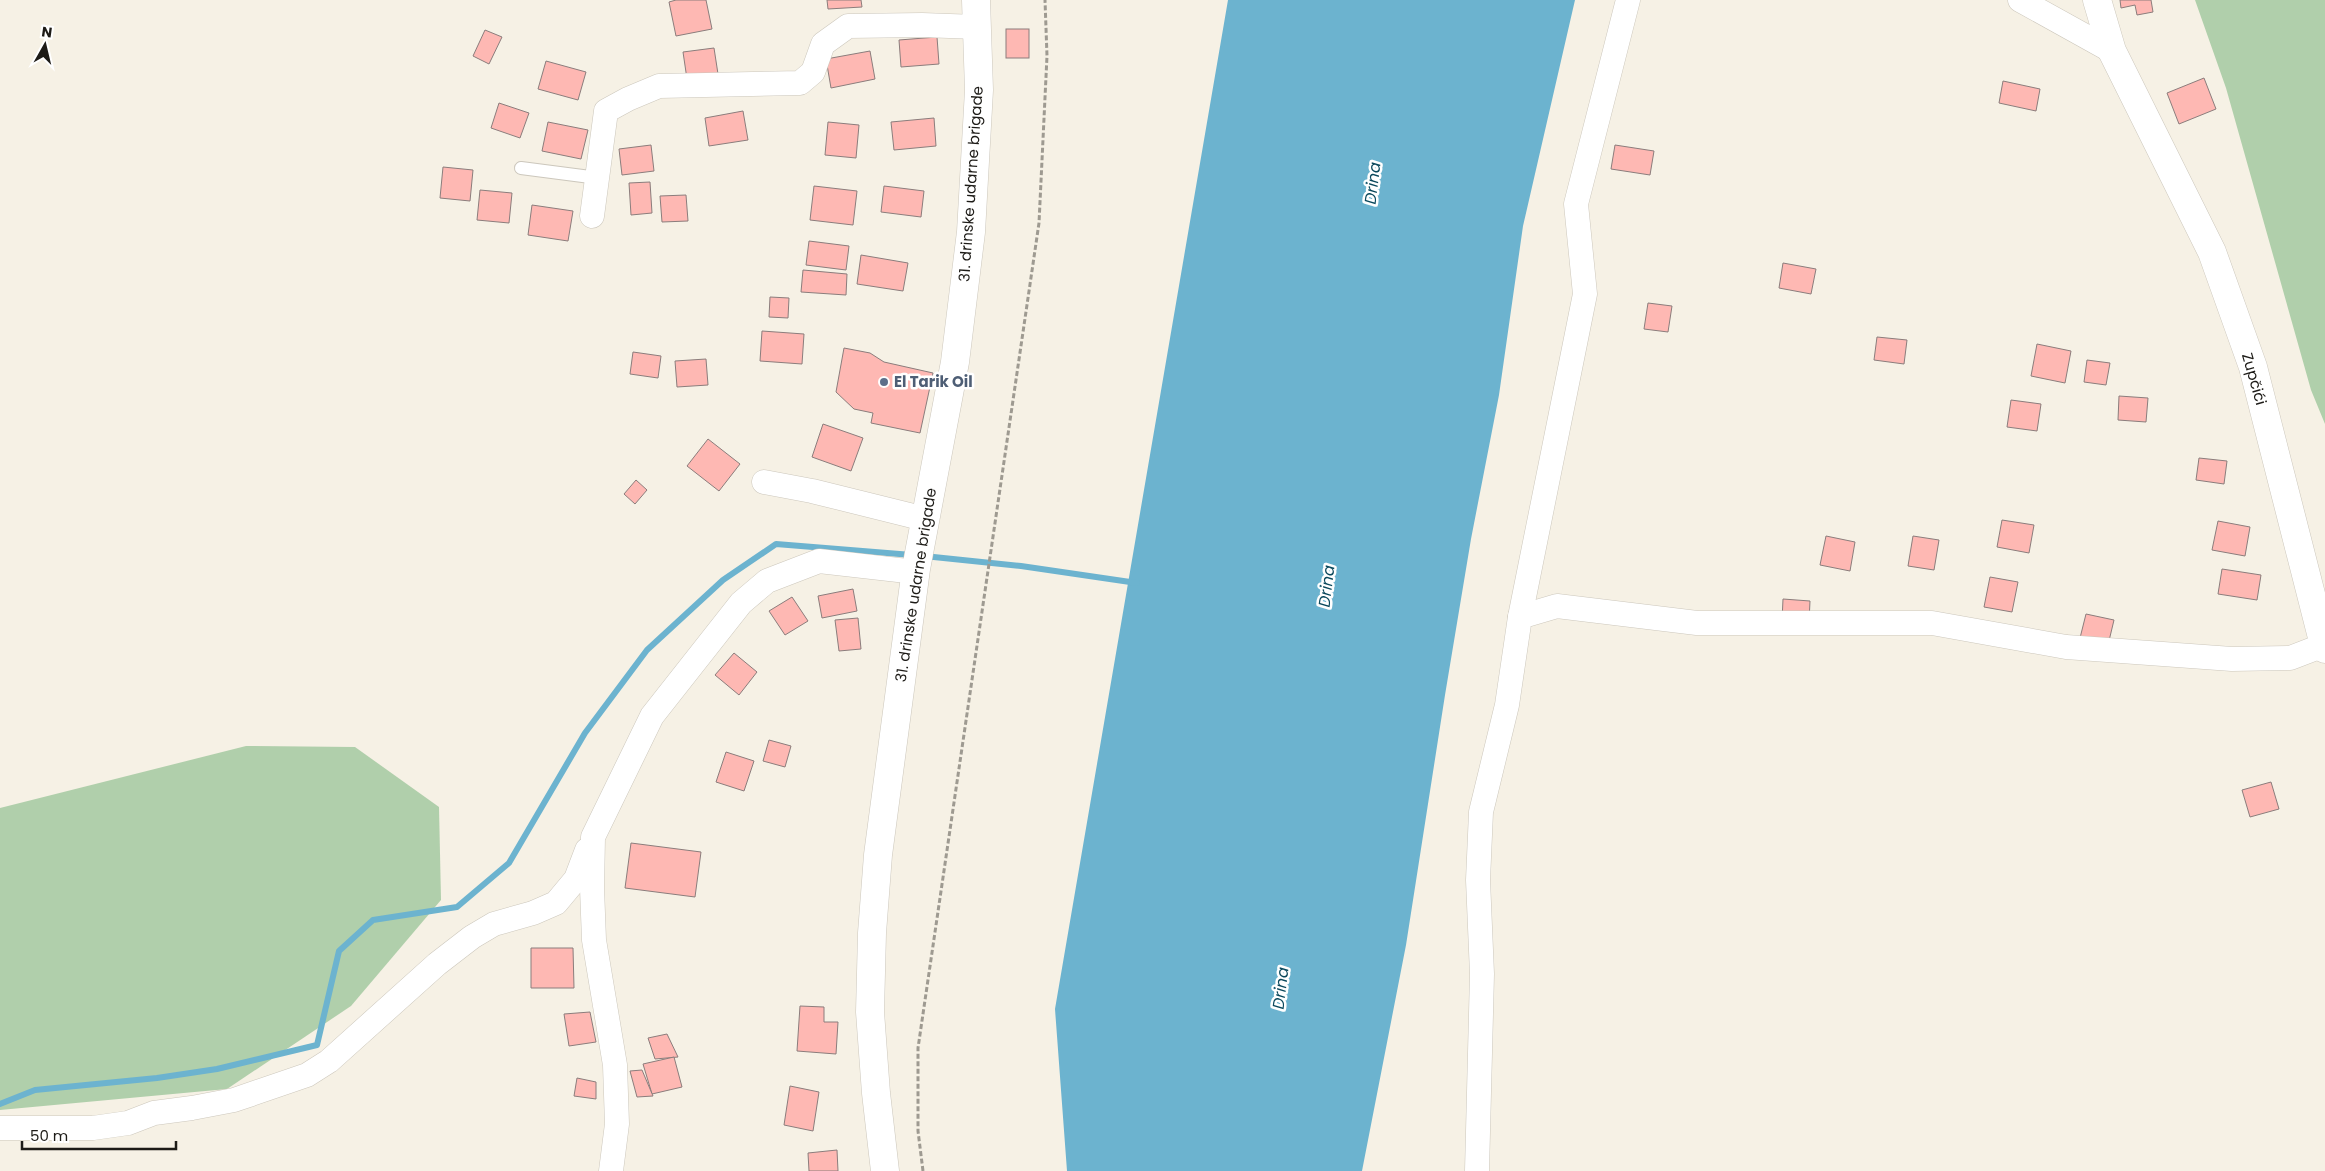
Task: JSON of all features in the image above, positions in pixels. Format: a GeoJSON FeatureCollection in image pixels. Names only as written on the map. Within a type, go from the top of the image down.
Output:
{"type":"FeatureCollection","features":[{"type":"Feature","properties":{"kind":"main road","name":"Zupčići"},"geometry":{"type":"LineString","coordinates":[[2097,0],[2112,51],[2212,252],[2253,367],[2324,647]]}},
{"type":"Feature","properties":{"kind":"main road","name":"31. drinske udarne brigade"},"geometry":{"type":"LineString","coordinates":[[885,1171],[876,1093],[870,1012],[872,933],[878,855],[917,564],[955,362],[971,232],[979,90],[976,13]]}},
{"type":"Feature","properties":{"kind":"street"},"geometry":{"type":"LineString","coordinates":[[1477,1171],[1482,974],[1478,880],[1481,812],[1507,705],[1520,617],[1555,454],[1585,294],[1576,204],[1628,0]]}},
{"type":"Feature","properties":{"kind":"street"},"geometry":{"type":"LineString","coordinates":[[2020,0],[2112,51]]}},
{"type":"Feature","properties":{"kind":"street"},"geometry":{"type":"LineString","coordinates":[[592,216],[606,111],[628,99],[659,86],[800,83],[813,72],[823,44],[848,26],[922,25],[976,13]]}},
{"type":"Feature","properties":{"kind":"street"},"geometry":{"type":"LineString","coordinates":[[764,482],[812,491],[925,519]]}},
{"type":"Feature","properties":{"kind":"street"},"geometry":{"type":"LineString","coordinates":[[0,1128],[93,1128],[128,1123],[154,1113],[234,1100],[307,1075],[329,1062],[437,964],[472,937],[494,924],[533,913],[556,902],[576,879],[593,837],[652,716],[741,604],[767,581],[819,561],[917,564]]}},
{"type":"Feature","properties":{"kind":"street"},"geometry":{"type":"LineString","coordinates":[[1520,617],[1557,606],[1697,623],[1932,623],[2066,647],[2232,659],[2290,658],[2324,647]]}},
{"type":"Feature","properties":{"kind":"street"},"geometry":{"type":"LineString","coordinates":[[593,837],[594,940],[615,1065],[617,1124],[611,1171]]}},
{"type":"Feature","properties":{"kind":"lane"},"geometry":{"type":"LineString","coordinates":[[521,168],[598,178]]}},
{"type":"Feature","properties":{"kind":"path"},"geometry":{"type":"LineString","coordinates":[[923,1171],[918,1131],[918,1048],[1039,223],[1047,56],[1045,0]]}},
{"type":"Feature","properties":{"kind":"green space"},"geometry":{"type":"Polygon","coordinates":[[[2195,0],[2325,0],[2325,424],[2311,390],[2226,88],[2195,0]]]}},
{"type":"Feature","properties":{"kind":"green space"},"geometry":{"type":"Polygon","coordinates":[[[246,746],[355,747],[439,807],[441,900],[351,1006],[227,1089],[0,1110],[0,808],[246,746]]]}},
{"type":"Feature","properties":{"kind":"water","name":"Drina"},"geometry":{"type":"Polygon","coordinates":[[[1228,0],[1575,0],[1523,226],[1499,395],[1471,539],[1406,945],[1362,1171],[1067,1171],[1055,1009],[1228,0]]]}},
{"type":"Feature","properties":{"kind":"building"},"geometry":{"type":"Polygon","coordinates":[[[676,0],[706,0],[712,29],[676,36],[669,2],[676,0]]]}},
{"type":"Feature","properties":{"kind":"building"},"geometry":{"type":"Polygon","coordinates":[[[827,0],[861,0],[862,7],[828,9],[827,0]]]}},
{"type":"Feature","properties":{"kind":"building"},"geometry":{"type":"Polygon","coordinates":[[[2120,0],[2151,0],[2153,12],[2137,15],[2135,5],[2121,8],[2120,0]]]}},
{"type":"Feature","properties":{"kind":"building"},"geometry":{"type":"Polygon","coordinates":[[[1006,29],[1029,29],[1029,58],[1006,58],[1006,29]]]}},
{"type":"Feature","properties":{"kind":"building"},"geometry":{"type":"Polygon","coordinates":[[[485,30],[502,37],[489,64],[473,56],[485,30]]]}},
{"type":"Feature","properties":{"kind":"building"},"geometry":{"type":"Polygon","coordinates":[[[937,37],[939,64],[901,67],[899,40],[937,37]]]}},
{"type":"Feature","properties":{"kind":"building"},"geometry":{"type":"Polygon","coordinates":[[[714,48],[718,74],[687,79],[683,52],[714,48]]]}},
{"type":"Feature","properties":{"kind":"building"},"geometry":{"type":"Polygon","coordinates":[[[870,51],[875,79],[831,88],[826,59],[870,51]]]}},
{"type":"Feature","properties":{"kind":"building"},"geometry":{"type":"Polygon","coordinates":[[[546,61],[586,72],[578,100],[538,89],[546,61]]]}},
{"type":"Feature","properties":{"kind":"building"},"geometry":{"type":"Polygon","coordinates":[[[2204,78],[2216,109],[2179,124],[2167,93],[2204,78]]]}},
{"type":"Feature","properties":{"kind":"building"},"geometry":{"type":"Polygon","coordinates":[[[2003,81],[2040,89],[2036,111],[1999,103],[2003,81]]]}},
{"type":"Feature","properties":{"kind":"building"},"geometry":{"type":"Polygon","coordinates":[[[499,103],[529,113],[520,138],[491,128],[499,103]]]}},
{"type":"Feature","properties":{"kind":"building"},"geometry":{"type":"Polygon","coordinates":[[[743,111],[748,140],[709,146],[705,118],[743,111]]]}},
{"type":"Feature","properties":{"kind":"building"},"geometry":{"type":"Polygon","coordinates":[[[934,118],[936,146],[894,150],[891,122],[934,118]]]}},
{"type":"Feature","properties":{"kind":"building"},"geometry":{"type":"Polygon","coordinates":[[[548,122],[588,130],[581,159],[542,151],[548,122]]]}},
{"type":"Feature","properties":{"kind":"building"},"geometry":{"type":"Polygon","coordinates":[[[828,122],[859,125],[856,158],[825,155],[828,122]]]}},
{"type":"Feature","properties":{"kind":"building"},"geometry":{"type":"Polygon","coordinates":[[[651,145],[654,171],[622,175],[619,149],[651,145]]]}},
{"type":"Feature","properties":{"kind":"building"},"geometry":{"type":"Polygon","coordinates":[[[1615,145],[1654,151],[1650,175],[1611,169],[1615,145]]]}},
{"type":"Feature","properties":{"kind":"building"},"geometry":{"type":"Polygon","coordinates":[[[443,167],[473,170],[470,201],[440,198],[443,167]]]}},
{"type":"Feature","properties":{"kind":"building"},"geometry":{"type":"Polygon","coordinates":[[[650,182],[652,213],[631,215],[629,183],[650,182]]]}},
{"type":"Feature","properties":{"kind":"building"},"geometry":{"type":"Polygon","coordinates":[[[814,186],[857,191],[853,225],[810,220],[814,186]]]}},
{"type":"Feature","properties":{"kind":"building"},"geometry":{"type":"Polygon","coordinates":[[[884,186],[924,191],[921,217],[881,212],[884,186]]]}},
{"type":"Feature","properties":{"kind":"building"},"geometry":{"type":"Polygon","coordinates":[[[480,190],[512,193],[509,223],[477,220],[480,190]]]}},
{"type":"Feature","properties":{"kind":"building"},"geometry":{"type":"Polygon","coordinates":[[[686,195],[688,221],[662,222],[660,196],[686,195]]]}},
{"type":"Feature","properties":{"kind":"building"},"geometry":{"type":"Polygon","coordinates":[[[532,205],[573,211],[568,241],[528,235],[532,205]]]}},
{"type":"Feature","properties":{"kind":"building"},"geometry":{"type":"Polygon","coordinates":[[[809,241],[849,246],[846,270],[806,265],[809,241]]]}},
{"type":"Feature","properties":{"kind":"building"},"geometry":{"type":"Polygon","coordinates":[[[861,255],[908,263],[903,291],[857,284],[861,255]]]}},
{"type":"Feature","properties":{"kind":"building"},"geometry":{"type":"Polygon","coordinates":[[[1783,263],[1816,269],[1811,294],[1779,288],[1783,263]]]}},
{"type":"Feature","properties":{"kind":"building"},"geometry":{"type":"Polygon","coordinates":[[[803,270],[847,274],[846,295],[801,292],[803,270]]]}},
{"type":"Feature","properties":{"kind":"building"},"geometry":{"type":"Polygon","coordinates":[[[770,297],[789,298],[788,318],[769,317],[770,297]]]}},
{"type":"Feature","properties":{"kind":"building"},"geometry":{"type":"Polygon","coordinates":[[[1648,303],[1672,306],[1668,332],[1644,329],[1648,303]]]}},
{"type":"Feature","properties":{"kind":"building"},"geometry":{"type":"Polygon","coordinates":[[[762,331],[804,334],[802,364],[760,361],[762,331]]]}},
{"type":"Feature","properties":{"kind":"building"},"geometry":{"type":"Polygon","coordinates":[[[1877,337],[1907,340],[1904,364],[1874,360],[1877,337]]]}},
{"type":"Feature","properties":{"kind":"building"},"geometry":{"type":"Polygon","coordinates":[[[2037,344],[2071,351],[2065,383],[2031,376],[2037,344]]]}},
{"type":"Feature","properties":{"kind":"building","name":"El Tarik Oil"},"geometry":{"type":"Polygon","coordinates":[[[844,348],[870,353],[884,362],[933,373],[920,433],[871,423],[873,413],[854,409],[836,392],[844,348]]]}},
{"type":"Feature","properties":{"kind":"building"},"geometry":{"type":"Polygon","coordinates":[[[633,352],[661,356],[658,378],[630,374],[633,352]]]}},
{"type":"Feature","properties":{"kind":"building"},"geometry":{"type":"Polygon","coordinates":[[[706,359],[708,385],[677,387],[675,361],[706,359]]]}},
{"type":"Feature","properties":{"kind":"building"},"geometry":{"type":"Polygon","coordinates":[[[2087,360],[2110,363],[2106,385],[2084,382],[2087,360]]]}},
{"type":"Feature","properties":{"kind":"building"},"geometry":{"type":"Polygon","coordinates":[[[2119,396],[2148,398],[2146,422],[2118,420],[2119,396]]]}},
{"type":"Feature","properties":{"kind":"building"},"geometry":{"type":"Polygon","coordinates":[[[2011,400],[2041,404],[2037,431],[2007,427],[2011,400]]]}},
{"type":"Feature","properties":{"kind":"building"},"geometry":{"type":"Polygon","coordinates":[[[823,424],[863,438],[851,471],[812,457],[823,424]]]}},
{"type":"Feature","properties":{"kind":"building"},"geometry":{"type":"Polygon","coordinates":[[[708,439],[740,464],[719,491],[687,466],[708,439]]]}},
{"type":"Feature","properties":{"kind":"building"},"geometry":{"type":"Polygon","coordinates":[[[2199,458],[2227,461],[2224,484],[2196,480],[2199,458]]]}},
{"type":"Feature","properties":{"kind":"building"},"geometry":{"type":"Polygon","coordinates":[[[636,480],[647,490],[635,504],[624,494],[636,480]]]}},
{"type":"Feature","properties":{"kind":"building"},"geometry":{"type":"Polygon","coordinates":[[[2002,520],[2034,525],[2029,553],[1997,547],[2002,520]]]}},
{"type":"Feature","properties":{"kind":"building"},"geometry":{"type":"Polygon","coordinates":[[[2218,521],[2250,527],[2245,556],[2212,550],[2218,521]]]}},
{"type":"Feature","properties":{"kind":"building"},"geometry":{"type":"Polygon","coordinates":[[[1826,536],[1855,542],[1850,571],[1820,565],[1826,536]]]}},
{"type":"Feature","properties":{"kind":"building"},"geometry":{"type":"Polygon","coordinates":[[[1913,536],[1939,540],[1934,570],[1908,566],[1913,536]]]}},
{"type":"Feature","properties":{"kind":"building"},"geometry":{"type":"Polygon","coordinates":[[[2222,569],[2261,575],[2257,600],[2218,594],[2222,569]]]}},
{"type":"Feature","properties":{"kind":"building"},"geometry":{"type":"Polygon","coordinates":[[[1990,577],[2018,582],[2012,612],[1984,607],[1990,577]]]}},
{"type":"Feature","properties":{"kind":"building"},"geometry":{"type":"Polygon","coordinates":[[[853,589],[857,611],[822,618],[818,596],[853,589]]]}},
{"type":"Feature","properties":{"kind":"building"},"geometry":{"type":"Polygon","coordinates":[[[792,597],[808,621],[785,635],[769,611],[792,597]]]}},
{"type":"Feature","properties":{"kind":"building"},"geometry":{"type":"Polygon","coordinates":[[[1783,599],[1810,601],[1809,622],[1782,621],[1783,599]]]}},
{"type":"Feature","properties":{"kind":"building"},"geometry":{"type":"Polygon","coordinates":[[[2086,614],[2114,620],[2108,645],[2080,638],[2086,614]]]}},
{"type":"Feature","properties":{"kind":"building"},"geometry":{"type":"Polygon","coordinates":[[[858,618],[861,649],[839,651],[835,620],[858,618]]]}},
{"type":"Feature","properties":{"kind":"building"},"geometry":{"type":"Polygon","coordinates":[[[734,653],[757,672],[739,695],[715,675],[734,653]]]}},
{"type":"Feature","properties":{"kind":"building"},"geometry":{"type":"Polygon","coordinates":[[[769,740],[791,746],[785,767],[763,761],[769,740]]]}},
{"type":"Feature","properties":{"kind":"building"},"geometry":{"type":"Polygon","coordinates":[[[726,752],[754,761],[744,791],[716,782],[726,752]]]}},
{"type":"Feature","properties":{"kind":"building"},"geometry":{"type":"Polygon","coordinates":[[[2271,782],[2279,809],[2250,817],[2242,790],[2271,782]]]}},
{"type":"Feature","properties":{"kind":"building"},"geometry":{"type":"Polygon","coordinates":[[[631,843],[701,852],[695,897],[625,888],[631,843]]]}},
{"type":"Feature","properties":{"kind":"building"},"geometry":{"type":"Polygon","coordinates":[[[531,948],[573,948],[574,988],[531,988],[531,948]]]}},
{"type":"Feature","properties":{"kind":"building"},"geometry":{"type":"Polygon","coordinates":[[[800,1006],[824,1007],[824,1022],[838,1022],[836,1054],[797,1051],[800,1006]]]}},
{"type":"Feature","properties":{"kind":"building"},"geometry":{"type":"Polygon","coordinates":[[[590,1012],[596,1042],[569,1046],[564,1014],[590,1012]]]}},
{"type":"Feature","properties":{"kind":"building"},"geometry":{"type":"Polygon","coordinates":[[[667,1034],[678,1057],[655,1059],[648,1038],[667,1034]]]}},
{"type":"Feature","properties":{"kind":"building"},"geometry":{"type":"Polygon","coordinates":[[[674,1057],[682,1087],[652,1094],[643,1064],[674,1057]]]}},
{"type":"Feature","properties":{"kind":"building"},"geometry":{"type":"Polygon","coordinates":[[[642,1070],[653,1096],[637,1097],[630,1071],[642,1070]]]}},
{"type":"Feature","properties":{"kind":"building"},"geometry":{"type":"Polygon","coordinates":[[[577,1078],[596,1082],[596,1099],[574,1096],[577,1078]]]}},
{"type":"Feature","properties":{"kind":"building"},"geometry":{"type":"Polygon","coordinates":[[[790,1086],[819,1092],[813,1131],[784,1125],[790,1086]]]}},
{"type":"Feature","properties":{"kind":"building"},"geometry":{"type":"Polygon","coordinates":[[[837,1150],[838,1171],[809,1171],[808,1153],[837,1150]]]}},
{"type":"Feature","properties":{"kind":"waterway"},"geometry":{"type":"LineString","coordinates":[[0,1104],[35,1090],[157,1078],[217,1069],[317,1045],[339,951],[373,920],[457,907],[509,863],[585,733],[647,650],[723,580],[776,544],[912,555]]}},
{"type":"Feature","properties":{"kind":"waterway"},"geometry":{"type":"LineString","coordinates":[[924,556],[1021,566],[1137,583]]}},
{"type":"Feature","properties":{"kind":"place","name":"El Tarik Oil"},"geometry":{"type":"Point","coordinates":[884,382]}}]}
